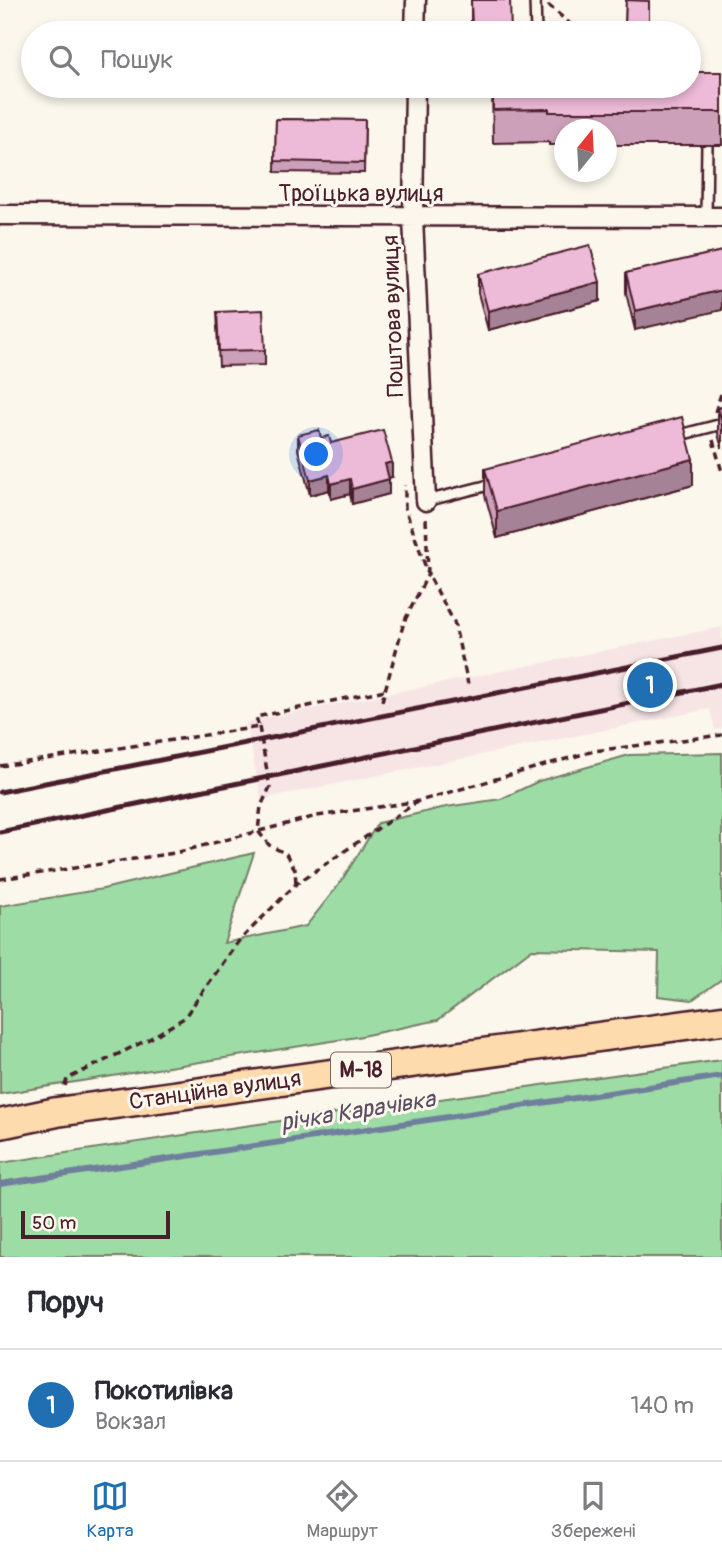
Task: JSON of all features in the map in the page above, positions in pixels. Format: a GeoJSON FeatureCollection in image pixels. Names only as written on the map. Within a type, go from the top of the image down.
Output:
{"type":"FeatureCollection","features":[{"type":"Feature","properties":{"kind":"highway","name":"Станційна вулиця"},"geometry":{"type":"LineString","coordinates":[[0,1124],[57,1112],[722,1020]]}},
{"type":"Feature","properties":{"kind":"street"},"geometry":{"type":"LineString","coordinates":[[415,21],[416,0]]}},
{"type":"Feature","properties":{"kind":"street","name":"Поштова вулиця"},"geometry":{"type":"LineString","coordinates":[[415,98],[413,218],[426,501]]}},
{"type":"Feature","properties":{"kind":"street","name":"Троїцька вулиця"},"geometry":{"type":"LineString","coordinates":[[0,215],[714,217]]}},
{"type":"Feature","properties":{"kind":"lane"},"geometry":{"type":"LineString","coordinates":[[535,0],[536,21]]}},
{"type":"Feature","properties":{"kind":"lane"},"geometry":{"type":"LineString","coordinates":[[707,145],[714,217]]}},
{"type":"Feature","properties":{"kind":"lane"},"geometry":{"type":"LineString","coordinates":[[669,438],[722,424]]}},
{"type":"Feature","properties":{"kind":"lane"},"geometry":{"type":"LineString","coordinates":[[426,501],[507,480]]}},
{"type":"Feature","properties":{"kind":"path"},"geometry":{"type":"LineString","coordinates":[[543,0],[567,21]]}},
{"type":"Feature","properties":{"kind":"path"},"geometry":{"type":"LineString","coordinates":[[710,427],[722,472]]}},
{"type":"Feature","properties":{"kind":"path"},"geometry":{"type":"LineString","coordinates":[[426,501],[428,573],[454,622],[468,684]]}},
{"type":"Feature","properties":{"kind":"path"},"geometry":{"type":"LineString","coordinates":[[382,701],[404,622],[428,573]]}},
{"type":"Feature","properties":{"kind":"path"},"geometry":{"type":"LineString","coordinates":[[296,884],[295,869],[286,855],[269,845],[258,831],[261,806],[270,787],[256,717],[385,690]]}},
{"type":"Feature","properties":{"kind":"path"},"geometry":{"type":"LineString","coordinates":[[0,766],[259,727]]}},
{"type":"Feature","properties":{"kind":"path"},"geometry":{"type":"LineString","coordinates":[[0,878],[175,853],[317,816],[419,801],[594,751],[722,735]]}},
{"type":"Feature","properties":{"kind":"path"},"geometry":{"type":"LineString","coordinates":[[57,1112],[67,1079],[151,1038],[184,1018],[238,942],[296,884],[419,801]]}},
{"type":"Feature","properties":{"kind":"shaded area"},"geometry":{"type":"Polygon","coordinates":[[[722,627],[722,728],[715,730],[710,709],[261,799],[246,722],[722,627]]]}},
{"type":"Feature","properties":{"kind":"green space"},"geometry":{"type":"Polygon","coordinates":[[[722,753],[722,979],[692,1000],[658,996],[659,952],[532,949],[438,1020],[357,1037],[0,1094],[0,906],[103,889],[254,853],[224,943],[306,926],[340,883],[378,823],[446,807],[501,799],[539,781],[629,755],[722,753]]]}},
{"type":"Feature","properties":{"kind":"green space"},"geometry":{"type":"Polygon","coordinates":[[[722,1060],[722,1257],[0,1257],[0,1163],[223,1129],[722,1060]]]}},
{"type":"Feature","properties":{"kind":"building"},"geometry":{"type":"Polygon","coordinates":[[[471,0],[510,0],[511,21],[472,21],[471,0]]]}},
{"type":"Feature","properties":{"kind":"building"},"geometry":{"type":"Polygon","coordinates":[[[626,0],[649,1],[649,21],[625,21],[626,0]]]}},
{"type":"Feature","properties":{"kind":"building"},"geometry":{"type":"Polygon","coordinates":[[[701,72],[722,72],[722,112],[493,110],[493,98],[701,98],[701,72]]]}},
{"type":"Feature","properties":{"kind":"building"},"geometry":{"type":"Polygon","coordinates":[[[276,119],[365,120],[364,163],[275,161],[276,119]]]}},
{"type":"Feature","properties":{"kind":"building"},"geometry":{"type":"Polygon","coordinates":[[[590,245],[600,282],[488,311],[478,274],[590,245]]]}},
{"type":"Feature","properties":{"kind":"building"},"geometry":{"type":"Polygon","coordinates":[[[722,251],[722,290],[635,311],[626,273],[722,251]]]}},
{"type":"Feature","properties":{"kind":"building"},"geometry":{"type":"Polygon","coordinates":[[[263,310],[265,350],[219,351],[217,312],[263,310]]]}},
{"type":"Feature","properties":{"kind":"building"},"geometry":{"type":"Polygon","coordinates":[[[682,417],[693,459],[497,511],[485,469],[682,417]]]}},
{"type":"Feature","properties":{"kind":"building"},"geometry":{"type":"Polygon","coordinates":[[[319,430],[321,438],[329,436],[331,443],[383,430],[392,462],[385,464],[389,479],[352,489],[350,479],[331,484],[329,475],[310,480],[298,435],[319,430]]]}},
{"type":"Feature","properties":{"kind":"waterway","name":"річка Карачівка"},"geometry":{"type":"LineString","coordinates":[[0,1184],[722,1076]]}},
{"type":"Feature","properties":{"kind":"railway"},"geometry":{"type":"LineString","coordinates":[[0,792],[722,648]]}},
{"type":"Feature","properties":{"kind":"railway"},"geometry":{"type":"LineString","coordinates":[[0,832],[722,684]]}},
{"type":"Feature","properties":{"kind":"place","name":"Покотилівка"},"geometry":{"type":"Point","coordinates":[650,685]}}]}
